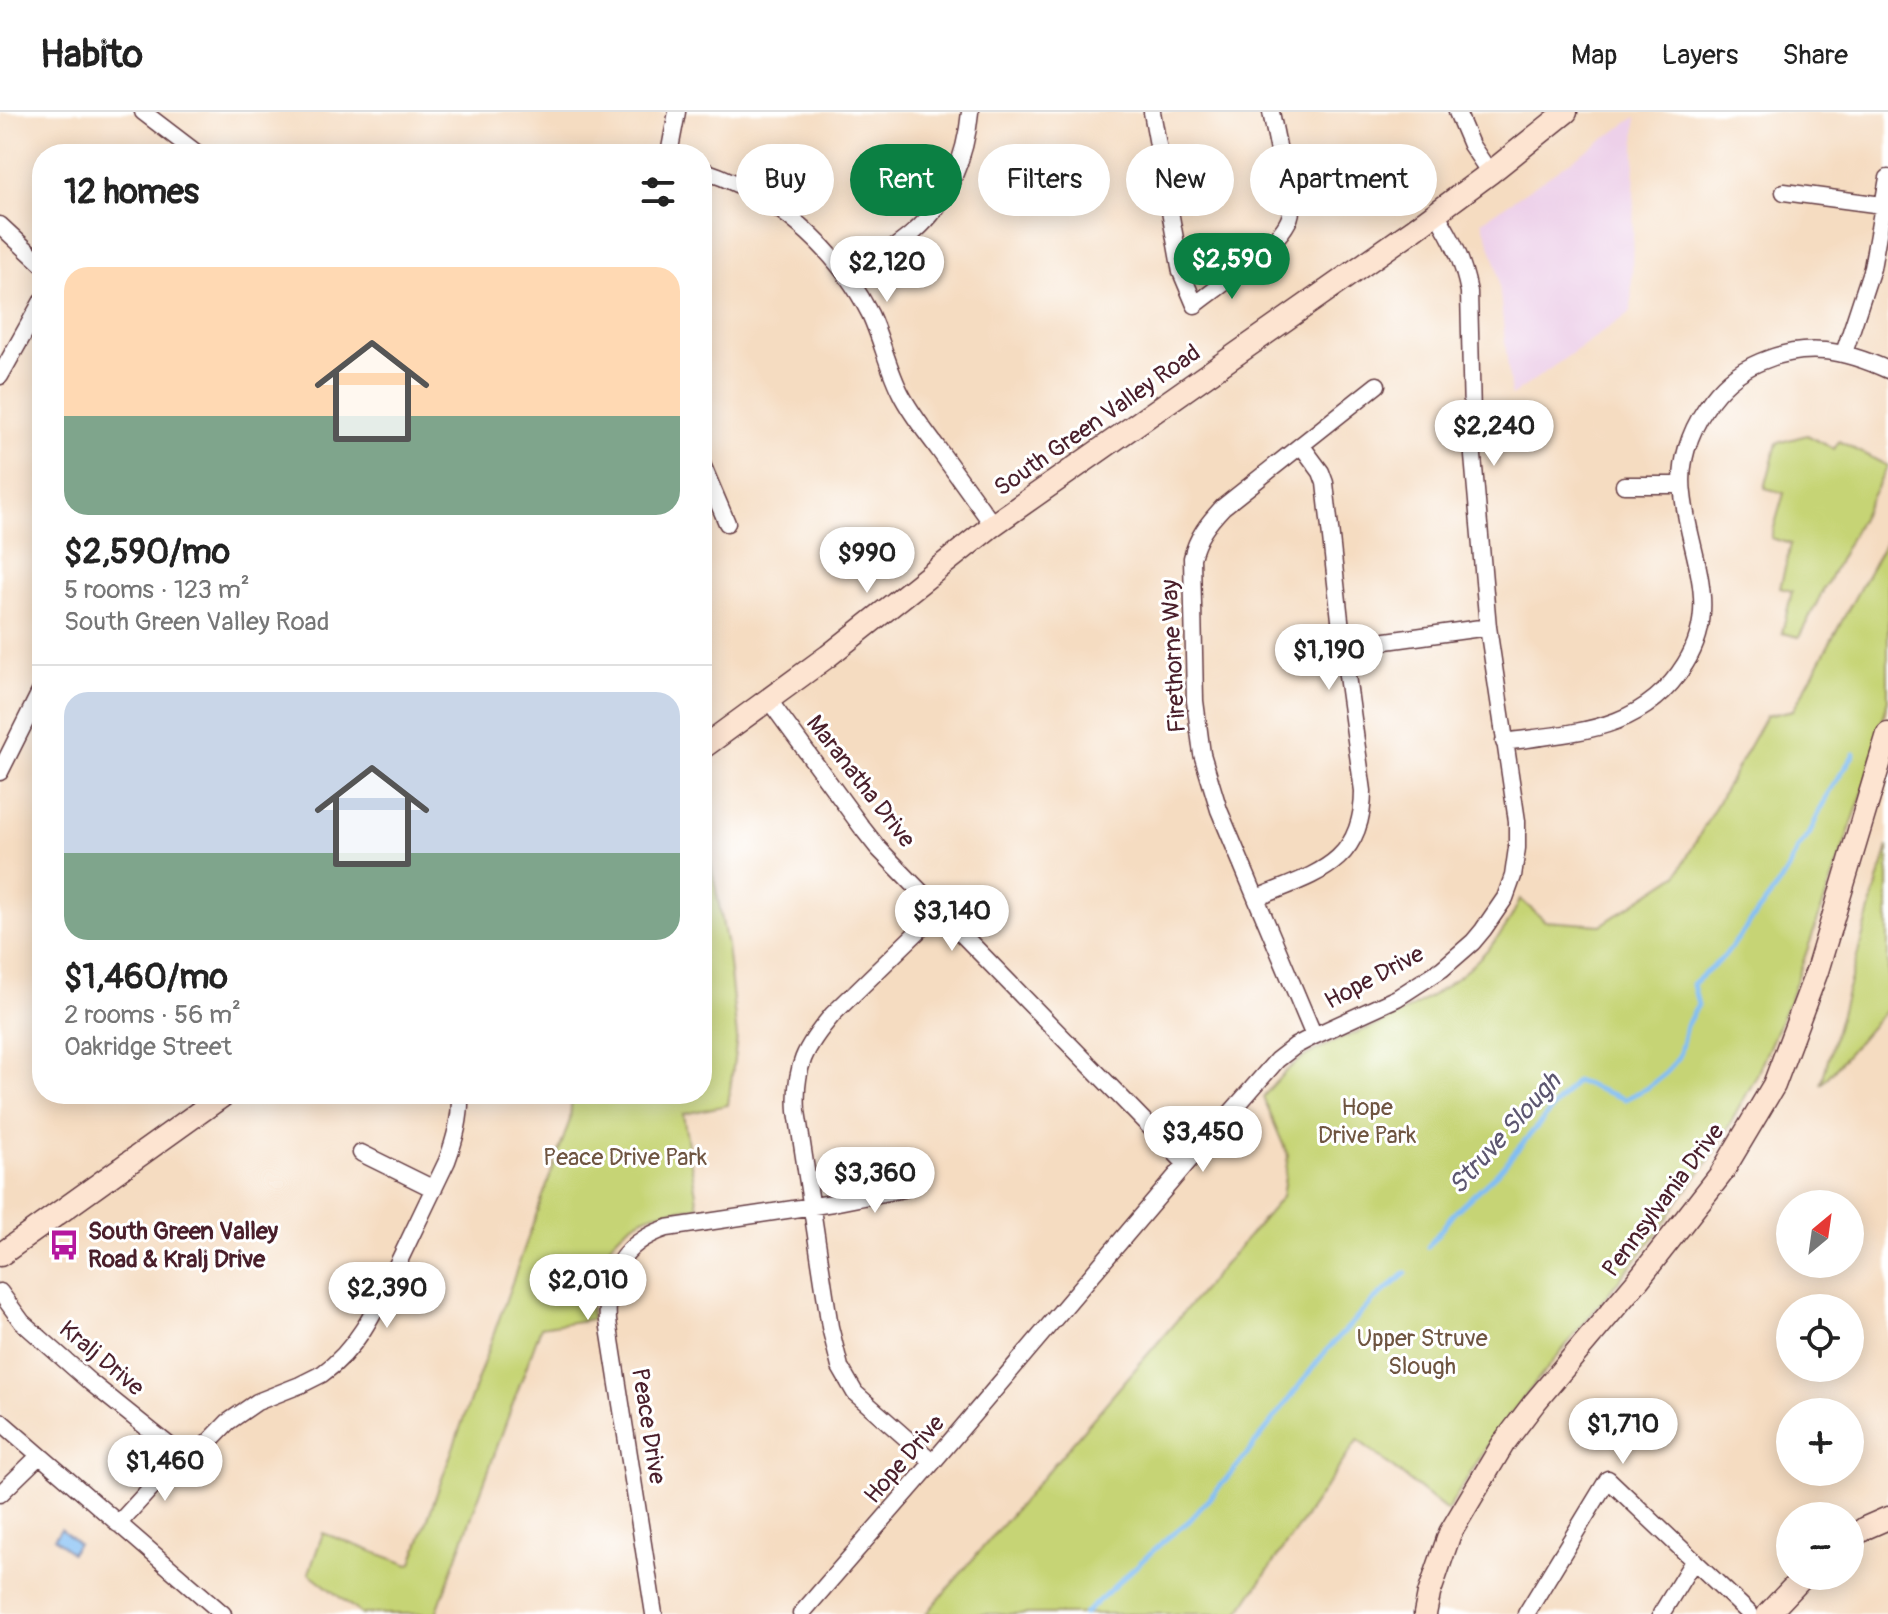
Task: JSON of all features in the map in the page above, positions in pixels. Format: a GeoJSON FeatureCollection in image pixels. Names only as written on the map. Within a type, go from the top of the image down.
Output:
{"type":"FeatureCollection","features":[{"type":"Feature","properties":{"kind":"main road","name":"South Green Valley Road"},"geometry":{"type":"LineString","coordinates":[[1437,212],[1566,112]]}},
{"type":"Feature","properties":{"kind":"main road","name":"South Green Valley Road"},"geometry":{"type":"LineString","coordinates":[[712,741],[828,656],[993,525],[1432,216]]}},
{"type":"Feature","properties":{"kind":"main road","name":"Pennsylvania Drive"},"geometry":{"type":"LineString","coordinates":[[1425,1614],[1450,1533],[1503,1444],[1721,1174],[1774,1085],[1817,971],[1888,734]]}},
{"type":"Feature","properties":{"kind":"main road"},"geometry":{"type":"LineString","coordinates":[[0,1255],[211,1104]]}},
{"type":"Feature","properties":{"kind":"main road"},"geometry":{"type":"LineString","coordinates":[[1864,1529],[1888,1518]]}},
{"type":"Feature","properties":{"kind":"main road"},"geometry":{"type":"LineString","coordinates":[[1768,1614],[1791,1590]]}},
{"type":"Feature","properties":{"kind":"street"},"geometry":{"type":"LineString","coordinates":[[143,112],[185,144]]}},
{"type":"Feature","properties":{"kind":"street"},"geometry":{"type":"LineString","coordinates":[[671,144],[677,112]]}},
{"type":"Feature","properties":{"kind":"street"},"geometry":{"type":"LineString","coordinates":[[849,279],[916,231],[937,205],[962,155],[970,112]]}},
{"type":"Feature","properties":{"kind":"street"},"geometry":{"type":"LineString","coordinates":[[1152,112],[1181,272],[1195,305],[1265,249],[1290,220],[1291,210],[1271,112]]}},
{"type":"Feature","properties":{"kind":"street"},"geometry":{"type":"LineString","coordinates":[[1457,112],[1471,145],[1490,173]]}},
{"type":"Feature","properties":{"kind":"street"},"geometry":{"type":"LineString","coordinates":[[712,174],[732,181],[779,209],[814,239],[849,279],[872,318],[902,396],[993,525]]}},
{"type":"Feature","properties":{"kind":"street"},"geometry":{"type":"LineString","coordinates":[[1844,353],[1872,268],[1888,178]]}},
{"type":"Feature","properties":{"kind":"street"},"geometry":{"type":"LineString","coordinates":[[1784,192],[1882,205]]}},
{"type":"Feature","properties":{"kind":"street","name":"Hope Drive"},"geometry":{"type":"LineString","coordinates":[[801,1614],[1277,1060],[1314,1036],[1412,989],[1458,955],[1492,919],[1510,887],[1517,848],[1515,807],[1488,627],[1473,456],[1469,292],[1454,242],[1437,215]]}},
{"type":"Feature","properties":{"kind":"street"},"geometry":{"type":"LineString","coordinates":[[0,225],[32,255]]}},
{"type":"Feature","properties":{"kind":"street"},"geometry":{"type":"LineString","coordinates":[[0,376],[32,319]]}},
{"type":"Feature","properties":{"kind":"street"},"geometry":{"type":"LineString","coordinates":[[1504,742],[1599,727],[1625,719],[1656,699],[1686,663],[1696,640],[1703,607],[1700,574],[1682,485],[1684,460],[1692,433],[1711,400],[1728,382],[1752,365],[1782,354],[1813,350],[1844,353],[1888,370]]}},
{"type":"Feature","properties":{"kind":"street","name":"Firethorne Way"},"geometry":{"type":"LineString","coordinates":[[1314,1036],[1219,810],[1202,754],[1195,701],[1192,558],[1195,546],[1211,519],[1223,507],[1377,385]]}},
{"type":"Feature","properties":{"kind":"street"},"geometry":{"type":"LineString","coordinates":[[1257,898],[1332,864],[1350,844],[1361,822],[1363,791],[1325,483],[1321,472],[1301,445]]}},
{"type":"Feature","properties":{"kind":"street"},"geometry":{"type":"LineString","coordinates":[[1624,485],[1682,485]]}},
{"type":"Feature","properties":{"kind":"street"},"geometry":{"type":"LineString","coordinates":[[712,488],[727,523]]}},
{"type":"Feature","properties":{"kind":"street"},"geometry":{"type":"LineString","coordinates":[[1343,647],[1488,627]]}},
{"type":"Feature","properties":{"kind":"street","name":"Maranatha Drive"},"geometry":{"type":"LineString","coordinates":[[768,699],[863,829],[1186,1164]]}},
{"type":"Feature","properties":{"kind":"street"},"geometry":{"type":"LineString","coordinates":[[0,772],[32,708]]}},
{"type":"Feature","properties":{"kind":"street"},"geometry":{"type":"LineString","coordinates":[[933,1462],[861,1399],[840,1367],[830,1327],[796,1093],[797,1077],[806,1050],[833,1014],[939,911]]}},
{"type":"Feature","properties":{"kind":"street"},"geometry":{"type":"LineString","coordinates":[[118,1524],[181,1455],[199,1452],[228,1422],[257,1402],[312,1379],[342,1357],[377,1306],[434,1189],[456,1137],[460,1104]]}},
{"type":"Feature","properties":{"kind":"street"},"geometry":{"type":"LineString","coordinates":[[361,1153],[434,1189]]}},
{"type":"Feature","properties":{"kind":"street","name":"Peace Drive"},"geometry":{"type":"LineString","coordinates":[[654,1614],[608,1321],[608,1295],[613,1274],[633,1246],[654,1232],[904,1189],[918,1177]]}},
{"type":"Feature","properties":{"kind":"street","name":"Kralj Drive"},"geometry":{"type":"LineString","coordinates":[[0,1292],[22,1322],[181,1455]]}},
{"type":"Feature","properties":{"kind":"street"},"geometry":{"type":"LineString","coordinates":[[0,1421],[212,1611]]}},
{"type":"Feature","properties":{"kind":"street"},"geometry":{"type":"LineString","coordinates":[[0,1494],[39,1456]]}},
{"type":"Feature","properties":{"kind":"street"},"geometry":{"type":"LineString","coordinates":[[1526,1614],[1608,1479],[1750,1614]]}},
{"type":"Feature","properties":{"kind":"street"},"geometry":{"type":"LineString","coordinates":[[1661,1614],[1694,1560]]}},
{"type":"Feature","properties":{"kind":"shaded area"},"geometry":{"type":"Polygon","coordinates":[[[1636,117],[1631,312],[1511,396],[1497,266],[1482,221],[1636,117]]]}},
{"type":"Feature","properties":{"kind":"green space"},"geometry":{"type":"Polygon","coordinates":[[[1807,435],[1834,449],[1839,441],[1888,466],[1799,637],[1782,633],[1792,591],[1780,588],[1791,544],[1771,538],[1784,493],[1765,488],[1777,443],[1807,435]]]}},
{"type":"Feature","properties":{"kind":"green space","name":"Upper Struve Slough"},"geometry":{"type":"Polygon","coordinates":[[[1888,537],[1888,700],[1865,786],[1790,999],[1756,1077],[1713,1155],[1659,1231],[1511,1413],[1447,1511],[1358,1440],[1238,1614],[926,1614],[1282,1197],[1288,1156],[1263,1097],[1277,1081],[1312,1052],[1398,1015],[1448,985],[1490,947],[1520,899],[1545,921],[1601,925],[1677,875],[1766,716],[1793,710],[1888,537]]]}},
{"type":"Feature","properties":{"kind":"green space"},"geometry":{"type":"Polygon","coordinates":[[[1888,846],[1888,1007],[1821,1085],[1888,846]]]}},
{"type":"Feature","properties":{"kind":"green space","name":"Peace Drive Park"},"geometry":{"type":"Polygon","coordinates":[[[712,869],[727,946],[737,1037],[728,1105],[683,1114],[698,1207],[660,1212],[634,1223],[602,1258],[592,1287],[592,1319],[541,1327],[436,1614],[361,1614],[309,1573],[323,1533],[409,1565],[412,1563],[570,1120],[571,1104],[712,1104],[712,869]]]}},
{"type":"Feature","properties":{"kind":"water"},"geometry":{"type":"Polygon","coordinates":[[[61,1529],[78,1544],[71,1553],[54,1538],[61,1529]]]}},
{"type":"Feature","properties":{"kind":"waterway","name":"Struve Slough"},"geometry":{"type":"LineString","coordinates":[[1428,1247],[1453,1214],[1498,1172],[1576,1081],[1625,1099],[1647,1088],[1666,1073],[1679,1057],[1686,1026],[1698,1005],[1693,984],[1724,957],[1779,884],[1798,848],[1809,835],[1827,795],[1854,754]]}},
{"type":"Feature","properties":{"kind":"waterway","name":"Struve Slough"},"geometry":{"type":"LineString","coordinates":[[1084,1614],[1189,1521],[1237,1467],[1325,1352],[1374,1300],[1406,1273]]}},
{"type":"Feature","properties":{"kind":"place","name":"South Green Valley Road & Kralj Drive"},"geometry":{"type":"Point","coordinates":[64,1245]}},
{"type":"Feature","properties":{"kind":"park label","name":"Hope Drive Park"},"geometry":{"type":"Point","coordinates":[1367,1121]}}]}
